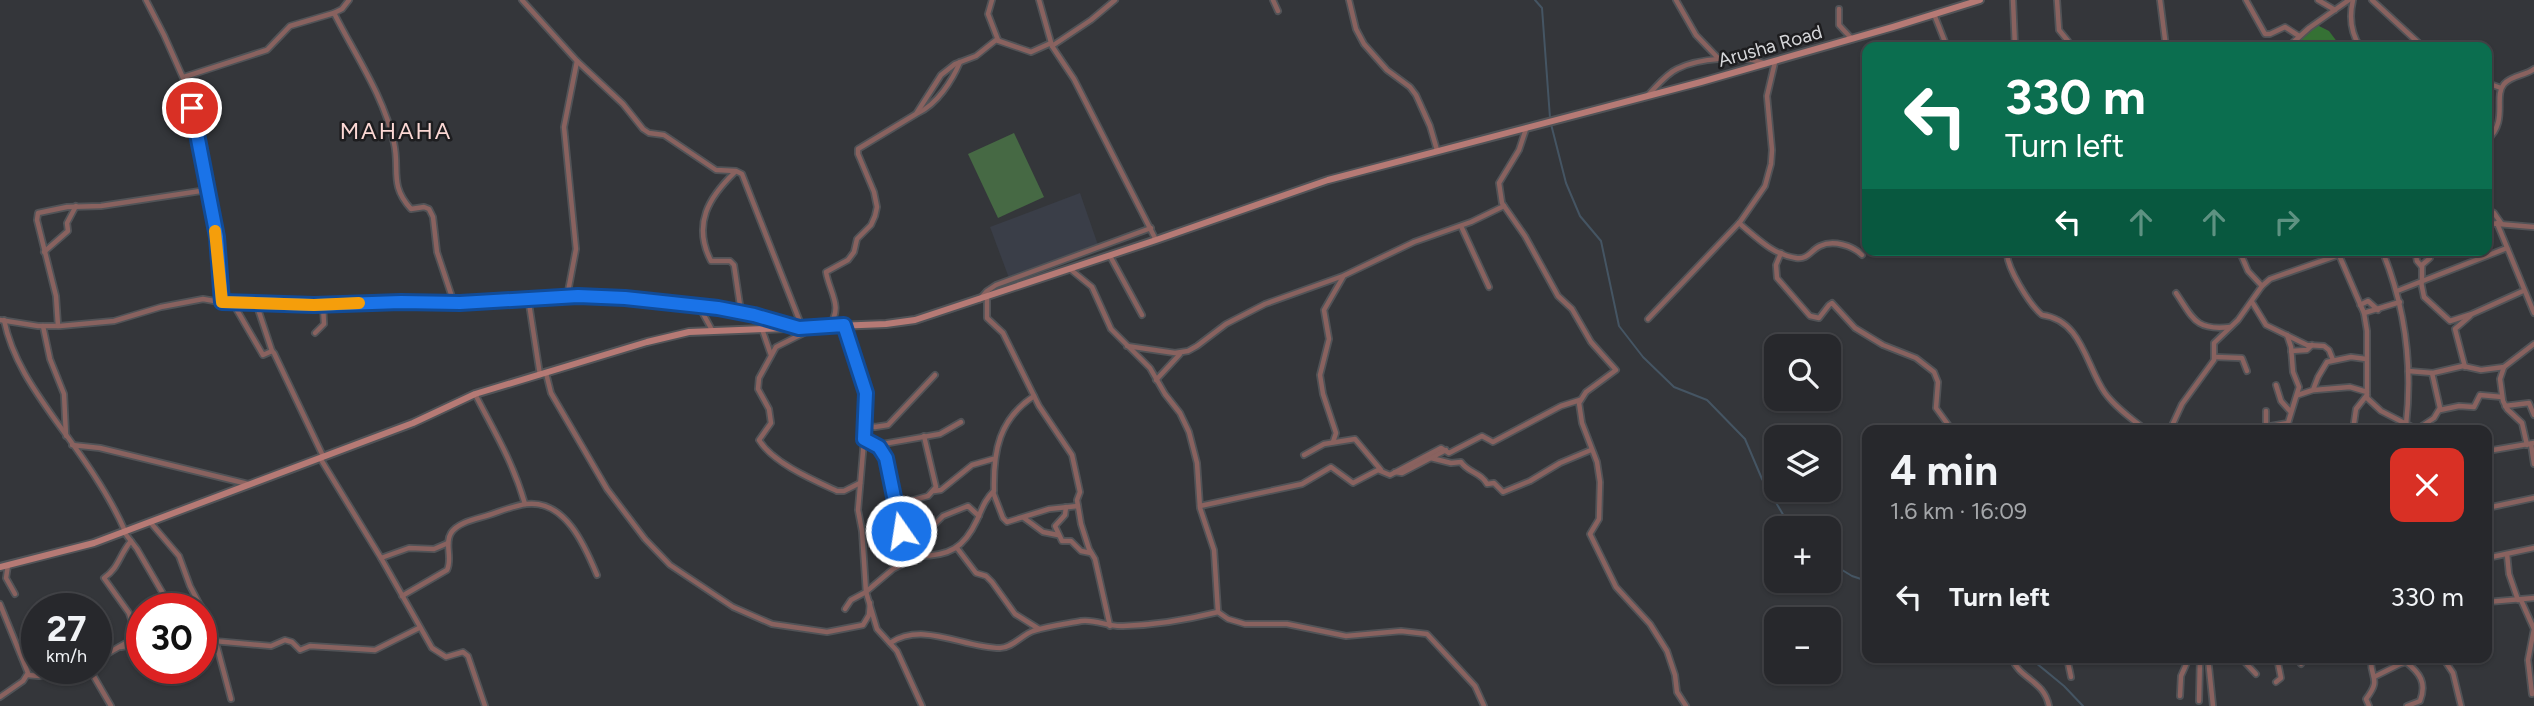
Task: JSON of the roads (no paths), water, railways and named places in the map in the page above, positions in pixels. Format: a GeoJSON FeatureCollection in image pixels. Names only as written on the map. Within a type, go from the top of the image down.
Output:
{"type":"FeatureCollection","features":[{"type":"Feature","properties":{"kind":"main road","name":"Arusha Road"},"geometry":{"type":"LineString","coordinates":[[4,566],[125,532],[413,423],[475,394],[659,338],[689,332],[902,323],[1110,256],[1328,180],[1852,39],[1980,0]]}},
{"type":"Feature","properties":{"kind":"street"},"geometry":{"type":"LineString","coordinates":[[146,0],[184,77],[217,237],[222,302]]}},
{"type":"Feature","properties":{"kind":"street"},"geometry":{"type":"LineString","coordinates":[[184,77],[264,52],[272,47],[290,26],[334,13],[342,9],[349,0]]}},
{"type":"Feature","properties":{"kind":"street"},"geometry":{"type":"LineString","coordinates":[[522,0],[577,61],[623,104],[643,129],[649,133],[662,134],[716,170],[736,172],[744,177],[804,328],[804,333],[781,343],[771,355],[758,383],[760,395],[769,409],[771,422],[759,439],[761,444],[788,466],[837,491],[841,492],[860,483]]}},
{"type":"Feature","properties":{"kind":"street"},"geometry":{"type":"LineString","coordinates":[[992,0],[988,14],[998,40],[1031,52],[1051,44],[1091,20],[1115,0]]}},
{"type":"Feature","properties":{"kind":"street"},"geometry":{"type":"LineString","coordinates":[[1039,0],[1051,44],[1074,79],[1156,240]]}},
{"type":"Feature","properties":{"kind":"street"},"geometry":{"type":"LineString","coordinates":[[1273,0],[1278,11]]}},
{"type":"Feature","properties":{"kind":"street"},"geometry":{"type":"LineString","coordinates":[[1349,0],[1356,29],[1364,44],[1387,70],[1410,87],[1416,95],[1430,125],[1437,150]]}},
{"type":"Feature","properties":{"kind":"street"},"geometry":{"type":"LineString","coordinates":[[1676,0],[1696,35],[1718,58]]}},
{"type":"Feature","properties":{"kind":"street"},"geometry":{"type":"LineString","coordinates":[[2013,0],[2015,42]]}},
{"type":"Feature","properties":{"kind":"street"},"geometry":{"type":"LineString","coordinates":[[2057,0],[2059,30],[2068,42]]}},
{"type":"Feature","properties":{"kind":"street"},"geometry":{"type":"LineString","coordinates":[[2160,0],[2165,42]]}},
{"type":"Feature","properties":{"kind":"street"},"geometry":{"type":"LineString","coordinates":[[2246,0],[2265,34],[2285,27],[2299,36]]}},
{"type":"Feature","properties":{"kind":"street"},"geometry":{"type":"LineString","coordinates":[[2318,0],[2334,10]]}},
{"type":"Feature","properties":{"kind":"street"},"geometry":{"type":"LineString","coordinates":[[2293,42],[2351,0]]}},
{"type":"Feature","properties":{"kind":"street"},"geometry":{"type":"LineString","coordinates":[[2351,0],[2352,31],[2358,42]]}},
{"type":"Feature","properties":{"kind":"street"},"geometry":{"type":"LineString","coordinates":[[2372,0],[2418,42]]}},
{"type":"Feature","properties":{"kind":"street"},"geometry":{"type":"LineString","coordinates":[[1839,9],[1839,25],[1852,39]]}},
{"type":"Feature","properties":{"kind":"street"},"geometry":{"type":"LineString","coordinates":[[334,13],[368,75],[384,114],[395,146],[396,181],[403,199],[411,209],[424,207],[431,212],[436,226],[438,252],[454,303]]}},
{"type":"Feature","properties":{"kind":"street"},"geometry":{"type":"LineString","coordinates":[[1934,14],[1945,42]]}},
{"type":"Feature","properties":{"kind":"street"},"geometry":{"type":"LineString","coordinates":[[916,114],[937,80],[961,61],[976,56],[998,40]]}},
{"type":"Feature","properties":{"kind":"street"},"geometry":{"type":"LineString","coordinates":[[1648,95],[1678,68],[1718,58],[1747,57],[1765,63]]}},
{"type":"Feature","properties":{"kind":"street"},"geometry":{"type":"LineString","coordinates":[[1648,319],[1739,223],[1765,186],[1772,150],[1766,107],[1775,60]]}},
{"type":"Feature","properties":{"kind":"street"},"geometry":{"type":"LineString","coordinates":[[567,297],[576,249],[564,127],[577,61]]}},
{"type":"Feature","properties":{"kind":"street"},"geometry":{"type":"LineString","coordinates":[[828,326],[836,315],[836,307],[826,272],[850,257],[858,239],[871,225],[877,207],[874,192],[857,150],[934,102],[956,74],[961,61]]}},
{"type":"Feature","properties":{"kind":"street"},"geometry":{"type":"LineString","coordinates":[[2492,134],[2499,122],[2501,88],[2509,80],[2534,69]]}},
{"type":"Feature","properties":{"kind":"street"},"geometry":{"type":"LineString","coordinates":[[2492,85],[2501,88]]}},
{"type":"Feature","properties":{"kind":"street"},"geometry":{"type":"LineString","coordinates":[[1527,128],[1522,143],[1499,183],[1504,206],[1519,225],[1556,292],[1572,309],[1591,342],[1616,370],[1586,392],[1579,411],[1600,474],[1601,504],[1598,523],[1590,532],[1592,542],[1609,569],[1616,587],[1661,640],[1672,664],[1677,691],[1686,706]]}},
{"type":"Feature","properties":{"kind":"street"},"geometry":{"type":"LineString","coordinates":[[736,172],[713,195],[706,208],[703,228],[711,261],[730,261],[734,265],[741,312]]}},
{"type":"Feature","properties":{"kind":"street"},"geometry":{"type":"LineString","coordinates":[[58,326],[56,296],[37,214],[76,206],[101,206],[207,190]]}},
{"type":"Feature","properties":{"kind":"street"},"geometry":{"type":"LineString","coordinates":[[44,252],[68,230],[67,223],[76,206]]}},
{"type":"Feature","properties":{"kind":"street"},"geometry":{"type":"LineString","coordinates":[[1156,380],[1181,353],[1197,346],[1226,324],[1247,313],[1288,294],[1343,276],[1414,242],[1461,226],[1504,206]]}},
{"type":"Feature","properties":{"kind":"street"},"geometry":{"type":"LineString","coordinates":[[2492,212],[2499,223],[2523,291],[2534,313]]}},
{"type":"Feature","properties":{"kind":"street"},"geometry":{"type":"LineString","coordinates":[[1739,223],[1781,253],[1801,258],[1821,246],[1847,245],[1862,255]]}},
{"type":"Feature","properties":{"kind":"street"},"geometry":{"type":"LineString","coordinates":[[2492,223],[2534,227]]}},
{"type":"Feature","properties":{"kind":"street"},"geometry":{"type":"LineString","coordinates":[[1461,226],[1489,287]]}},
{"type":"Feature","properties":{"kind":"street"},"geometry":{"type":"LineString","coordinates":[[1110,625],[1095,559],[1078,506],[1080,492],[1072,455],[1034,396],[1003,333],[987,318],[983,298],[986,291],[996,285],[1150,228]]}},
{"type":"Feature","properties":{"kind":"street"},"geometry":{"type":"LineString","coordinates":[[2492,254],[2507,248]]}},
{"type":"Feature","properties":{"kind":"street"},"geometry":{"type":"LineString","coordinates":[[1781,253],[1776,265],[1777,278],[1810,316],[1819,318],[1832,303],[1855,327],[1882,345],[1916,358],[1934,372],[1938,382],[1936,408],[1948,425]]}},
{"type":"Feature","properties":{"kind":"street"},"geometry":{"type":"LineString","coordinates":[[1110,256],[1142,315]]}},
{"type":"Feature","properties":{"kind":"street"},"geometry":{"type":"LineString","coordinates":[[2006,256],[2035,308],[2042,315],[2050,316],[2072,330],[2105,393],[2140,425]]}},
{"type":"Feature","properties":{"kind":"street"},"geometry":{"type":"LineString","coordinates":[[2242,256],[2248,271],[2262,286]]}},
{"type":"Feature","properties":{"kind":"street"},"geometry":{"type":"LineString","coordinates":[[2172,425],[2182,404],[2211,365],[2215,357],[2214,343],[2231,327],[2262,286],[2286,272],[2336,256]]}},
{"type":"Feature","properties":{"kind":"street"},"geometry":{"type":"LineString","coordinates":[[2339,256],[2364,313],[2368,338],[2367,393],[2373,405],[2406,425],[2408,371],[2405,326],[2398,291],[2384,256]]}},
{"type":"Feature","properties":{"kind":"street"},"geometry":{"type":"LineString","coordinates":[[2416,256],[2422,267],[2424,297],[2448,320],[2473,313],[2523,291]]}},
{"type":"Feature","properties":{"kind":"street"},"geometry":{"type":"LineString","coordinates":[[2422,267],[2431,256]]}},
{"type":"Feature","properties":{"kind":"street"},"geometry":{"type":"LineString","coordinates":[[2398,291],[2487,256]]}},
{"type":"Feature","properties":{"kind":"street"},"geometry":{"type":"LineString","coordinates":[[1070,269],[1092,287],[1111,329],[1150,368],[1189,432],[1197,463],[1200,506],[1214,550],[1218,612]]}},
{"type":"Feature","properties":{"kind":"street"},"geometry":{"type":"LineString","coordinates":[[1333,442],[1336,433],[1320,375],[1329,340],[1324,310],[1343,276]]}},
{"type":"Feature","properties":{"kind":"street"},"geometry":{"type":"LineString","coordinates":[[2176,293],[2196,322],[2216,329],[2231,327]]}},
{"type":"Feature","properties":{"kind":"street"},"geometry":{"type":"LineString","coordinates":[[2,320],[58,326],[127,318],[193,300],[233,304],[323,305],[454,303],[567,297],[625,298],[741,312],[804,328]]}},
{"type":"Feature","properties":{"kind":"street"},"geometry":{"type":"LineString","coordinates":[[528,298],[543,374],[551,393],[607,489],[645,539],[670,565],[742,611],[785,628],[827,632],[863,625],[869,615],[870,603]]}},
{"type":"Feature","properties":{"kind":"street"},"geometry":{"type":"LineString","coordinates":[[2360,305],[2368,301],[2378,310]]}},
{"type":"Feature","properties":{"kind":"street"},"geometry":{"type":"LineString","coordinates":[[2252,302],[2266,325],[2312,345],[2326,347],[2333,360]]}},
{"type":"Feature","properties":{"kind":"street"},"geometry":{"type":"LineString","coordinates":[[2364,313],[2400,302]]}},
{"type":"Feature","properties":{"kind":"street"},"geometry":{"type":"LineString","coordinates":[[256,303],[272,351],[321,456],[432,648],[442,656],[466,653],[485,706]]}},
{"type":"Feature","properties":{"kind":"street"},"geometry":{"type":"LineString","coordinates":[[233,304],[263,355],[272,351]]}},
{"type":"Feature","properties":{"kind":"street"},"geometry":{"type":"LineString","coordinates":[[315,333],[324,324],[323,305]]}},
{"type":"Feature","properties":{"kind":"street"},"geometry":{"type":"LineString","coordinates":[[700,307],[713,331]]}},
{"type":"Feature","properties":{"kind":"street"},"geometry":{"type":"LineString","coordinates":[[2465,367],[2456,327],[2473,313]]}},
{"type":"Feature","properties":{"kind":"street"},"geometry":{"type":"LineString","coordinates":[[2,320],[31,385],[102,487],[125,532],[162,593]]}},
{"type":"Feature","properties":{"kind":"street"},"geometry":{"type":"LineString","coordinates":[[844,325],[864,380],[867,405],[858,510],[866,592],[877,629],[904,665],[922,706]]}},
{"type":"Feature","properties":{"kind":"street"},"geometry":{"type":"LineString","coordinates":[[43,326],[50,359],[64,394],[66,436]]}},
{"type":"Feature","properties":{"kind":"street"},"geometry":{"type":"LineString","coordinates":[[762,329],[771,355]]}},
{"type":"Feature","properties":{"kind":"street"},"geometry":{"type":"LineString","coordinates":[[0,334],[7,332]]}},
{"type":"Feature","properties":{"kind":"street"},"geometry":{"type":"LineString","coordinates":[[2266,411],[2267,425],[2288,423],[2297,395],[2299,387],[2293,372],[2287,335]]}},
{"type":"Feature","properties":{"kind":"street"},"geometry":{"type":"LineString","coordinates":[[2408,371],[2432,373],[2465,367],[2481,370],[2504,367],[2534,344]]}},
{"type":"Feature","properties":{"kind":"street"},"geometry":{"type":"LineString","coordinates":[[2291,351],[2306,350],[2312,345]]}},
{"type":"Feature","properties":{"kind":"street"},"geometry":{"type":"LineString","coordinates":[[1126,346],[1181,353]]}},
{"type":"Feature","properties":{"kind":"street"},"geometry":{"type":"LineString","coordinates":[[2525,351],[2534,352]]}},
{"type":"Feature","properties":{"kind":"street"},"geometry":{"type":"LineString","coordinates":[[2215,357],[2242,358],[2247,371]]}},
{"type":"Feature","properties":{"kind":"street"},"geometry":{"type":"LineString","coordinates":[[2314,390],[2325,364],[2354,357],[2366,359]]}},
{"type":"Feature","properties":{"kind":"street"},"geometry":{"type":"LineString","coordinates":[[2504,367],[2500,379],[2502,397],[2505,405],[2523,425],[2531,444],[2534,464]]}},
{"type":"Feature","properties":{"kind":"street"},"geometry":{"type":"LineString","coordinates":[[2424,425],[2440,410],[2432,373]]}},
{"type":"Feature","properties":{"kind":"street"},"geometry":{"type":"LineString","coordinates":[[865,425],[888,425],[936,374]]}},
{"type":"Feature","properties":{"kind":"street"},"geometry":{"type":"LineString","coordinates":[[2276,385],[2278,396],[2291,412]]}},
{"type":"Feature","properties":{"kind":"street"},"geometry":{"type":"LineString","coordinates":[[2297,395],[2314,390],[2350,387],[2367,393]]}},
{"type":"Feature","properties":{"kind":"street"},"geometry":{"type":"LineString","coordinates":[[2354,425],[2356,409],[2367,393]]}},
{"type":"Feature","properties":{"kind":"street"},"geometry":{"type":"LineString","coordinates":[[475,394],[505,448],[525,504]]}},
{"type":"Feature","properties":{"kind":"street"},"geometry":{"type":"LineString","coordinates":[[2440,410],[2459,406],[2474,407],[2480,395],[2502,397]]}},
{"type":"Feature","properties":{"kind":"street"},"geometry":{"type":"LineString","coordinates":[[1034,396],[1015,410],[1002,433],[993,459],[993,492],[1005,521],[1009,522],[1049,509],[1078,506]]}},
{"type":"Feature","properties":{"kind":"street"},"geometry":{"type":"LineString","coordinates":[[1304,455],[1324,444],[1355,439],[1389,475],[1437,449],[1451,453],[1482,436],[1493,442],[1541,415],[1581,400]]}},
{"type":"Feature","properties":{"kind":"street"},"geometry":{"type":"LineString","coordinates":[[2505,405],[2529,402],[2534,415]]}},
{"type":"Feature","properties":{"kind":"street"},"geometry":{"type":"LineString","coordinates":[[876,445],[943,432],[961,422]]}},
{"type":"Feature","properties":{"kind":"street"},"geometry":{"type":"LineString","coordinates":[[895,505],[928,496],[937,483],[924,436]]}},
{"type":"Feature","properties":{"kind":"street"},"geometry":{"type":"LineString","coordinates":[[864,439],[876,445],[886,458],[903,540],[920,538]]}},
{"type":"Feature","properties":{"kind":"street"},"geometry":{"type":"LineString","coordinates":[[2492,450],[2531,444]]}},
{"type":"Feature","properties":{"kind":"street"},"geometry":{"type":"LineString","coordinates":[[72,445],[100,448],[248,484]]}},
{"type":"Feature","properties":{"kind":"street"},"geometry":{"type":"LineString","coordinates":[[1395,471],[1402,473],[1446,450]]}},
{"type":"Feature","properties":{"kind":"street"},"geometry":{"type":"LineString","coordinates":[[1431,458],[1451,463],[1461,462],[1465,468],[1481,475],[1487,484],[1494,483],[1503,492],[1591,450]]}},
{"type":"Feature","properties":{"kind":"street"},"geometry":{"type":"LineString","coordinates":[[933,491],[941,490],[972,465],[993,459]]}},
{"type":"Feature","properties":{"kind":"street"},"geometry":{"type":"LineString","coordinates":[[1200,506],[1302,484],[1331,467],[1353,483],[1382,470]]}},
{"type":"Feature","properties":{"kind":"street"},"geometry":{"type":"LineString","coordinates":[[845,609],[851,600],[866,592],[893,569],[919,556],[942,554],[957,548],[993,492]]}},
{"type":"Feature","properties":{"kind":"street"},"geometry":{"type":"LineString","coordinates":[[2492,507],[2534,498]]}},
{"type":"Feature","properties":{"kind":"street"},"geometry":{"type":"LineString","coordinates":[[402,596],[447,570],[450,565],[449,536],[453,530],[467,522],[525,504],[537,504],[563,516],[585,548],[597,575]]}},
{"type":"Feature","properties":{"kind":"street"},"geometry":{"type":"LineString","coordinates":[[919,556],[920,538],[943,516],[969,506],[979,516]]}},
{"type":"Feature","properties":{"kind":"street"},"geometry":{"type":"LineString","coordinates":[[1066,507],[1065,515],[1055,526],[1060,540],[1071,541],[1081,551],[1091,552]]}},
{"type":"Feature","properties":{"kind":"street"},"geometry":{"type":"LineString","coordinates":[[1024,517],[1043,532],[1058,535]]}},
{"type":"Feature","properties":{"kind":"street"},"geometry":{"type":"LineString","coordinates":[[150,522],[179,556],[195,593]]}},
{"type":"Feature","properties":{"kind":"street"},"geometry":{"type":"LineString","coordinates":[[126,609],[104,578],[115,570],[120,555],[131,541]]}},
{"type":"Feature","properties":{"kind":"street"},"geometry":{"type":"LineString","coordinates":[[381,558],[409,548],[434,550],[448,543]]}},
{"type":"Feature","properties":{"kind":"street"},"geometry":{"type":"LineString","coordinates":[[957,548],[976,573],[986,576],[992,582],[1015,614],[1039,629]]}},
{"type":"Feature","properties":{"kind":"street"},"geometry":{"type":"LineString","coordinates":[[2492,557],[2534,548]]}},
{"type":"Feature","properties":{"kind":"street"},"geometry":{"type":"LineString","coordinates":[[2507,554],[2509,574],[2534,629],[2528,660],[2532,694]]}},
{"type":"Feature","properties":{"kind":"street"},"geometry":{"type":"LineString","coordinates":[[4,566],[6,578],[15,594]]}},
{"type":"Feature","properties":{"kind":"street"},"geometry":{"type":"LineString","coordinates":[[2492,602],[2534,598]]}},
{"type":"Feature","properties":{"kind":"street"},"geometry":{"type":"LineString","coordinates":[[0,604],[21,654]]}},
{"type":"Feature","properties":{"kind":"street"},"geometry":{"type":"LineString","coordinates":[[890,643],[901,636],[912,635],[945,637],[1000,648],[1039,629],[1084,621],[1099,621],[1110,625],[1164,624],[1218,612],[1230,620],[1245,624],[1293,625],[1346,636],[1401,631],[1427,634],[1475,686],[1484,706]]}},
{"type":"Feature","properties":{"kind":"street"},"geometry":{"type":"LineString","coordinates":[[217,641],[271,646],[285,640],[292,642],[300,650],[310,646],[375,650],[419,628]]}},
{"type":"Feature","properties":{"kind":"street"},"geometry":{"type":"LineString","coordinates":[[112,651],[126,643]]}},
{"type":"Feature","properties":{"kind":"street"},"geometry":{"type":"LineString","coordinates":[[117,648],[126,646]]}},
{"type":"Feature","properties":{"kind":"street"},"geometry":{"type":"LineString","coordinates":[[218,652],[231,699]]}},
{"type":"Feature","properties":{"kind":"street"},"geometry":{"type":"LineString","coordinates":[[2015,663],[2041,688],[2049,706]]}},
{"type":"Feature","properties":{"kind":"street"},"geometry":{"type":"LineString","coordinates":[[2068,663],[2071,677]]}},
{"type":"Feature","properties":{"kind":"street"},"geometry":{"type":"LineString","coordinates":[[2180,696],[2181,676],[2187,663]]}},
{"type":"Feature","properties":{"kind":"street"},"geometry":{"type":"LineString","coordinates":[[2199,701],[2200,663]]}},
{"type":"Feature","properties":{"kind":"street"},"geometry":{"type":"LineString","coordinates":[[2209,663],[2213,706]]}},
{"type":"Feature","properties":{"kind":"street"},"geometry":{"type":"LineString","coordinates":[[2246,663],[2256,674]]}},
{"type":"Feature","properties":{"kind":"street"},"geometry":{"type":"LineString","coordinates":[[2276,682],[2281,678],[2278,663]]}},
{"type":"Feature","properties":{"kind":"street"},"geometry":{"type":"LineString","coordinates":[[2369,706],[2366,699],[2375,688],[2372,663]]}},
{"type":"Feature","properties":{"kind":"street"},"geometry":{"type":"LineString","coordinates":[[2374,677],[2401,663]]}},
{"type":"Feature","properties":{"kind":"street"},"geometry":{"type":"LineString","coordinates":[[2404,663],[2420,675],[2424,688],[2420,701],[2407,706]]}},
{"type":"Feature","properties":{"kind":"street"},"geometry":{"type":"LineString","coordinates":[[2446,663],[2453,673],[2461,706]]}},
{"type":"Feature","properties":{"kind":"street"},"geometry":{"type":"LineString","coordinates":[[0,698],[21,683]]}},
{"type":"Feature","properties":{"kind":"street"},"geometry":{"type":"LineString","coordinates":[[98,684],[111,706]]}},
{"type":"Feature","properties":{"kind":"waterway"},"geometry":{"type":"LineString","coordinates":[[1535,0],[1542,8],[1550,118]]}},
{"type":"Feature","properties":{"kind":"waterway"},"geometry":{"type":"LineString","coordinates":[[1551,124],[1566,183],[1580,216],[1601,241],[1619,326],[1643,357],[1674,387],[1707,400],[1745,439],[1762,479],[1784,516]]}},
{"type":"Feature","properties":{"kind":"waterway"},"geometry":{"type":"LineString","coordinates":[[1841,569],[1862,579]]}},
{"type":"Feature","properties":{"kind":"waterway"},"geometry":{"type":"LineString","coordinates":[[2036,663],[2083,706]]}},
{"type":"Feature","properties":{"kind":"district","name":"MAHAHA"},"geometry":{"type":"Point","coordinates":[396,131]}}]}
